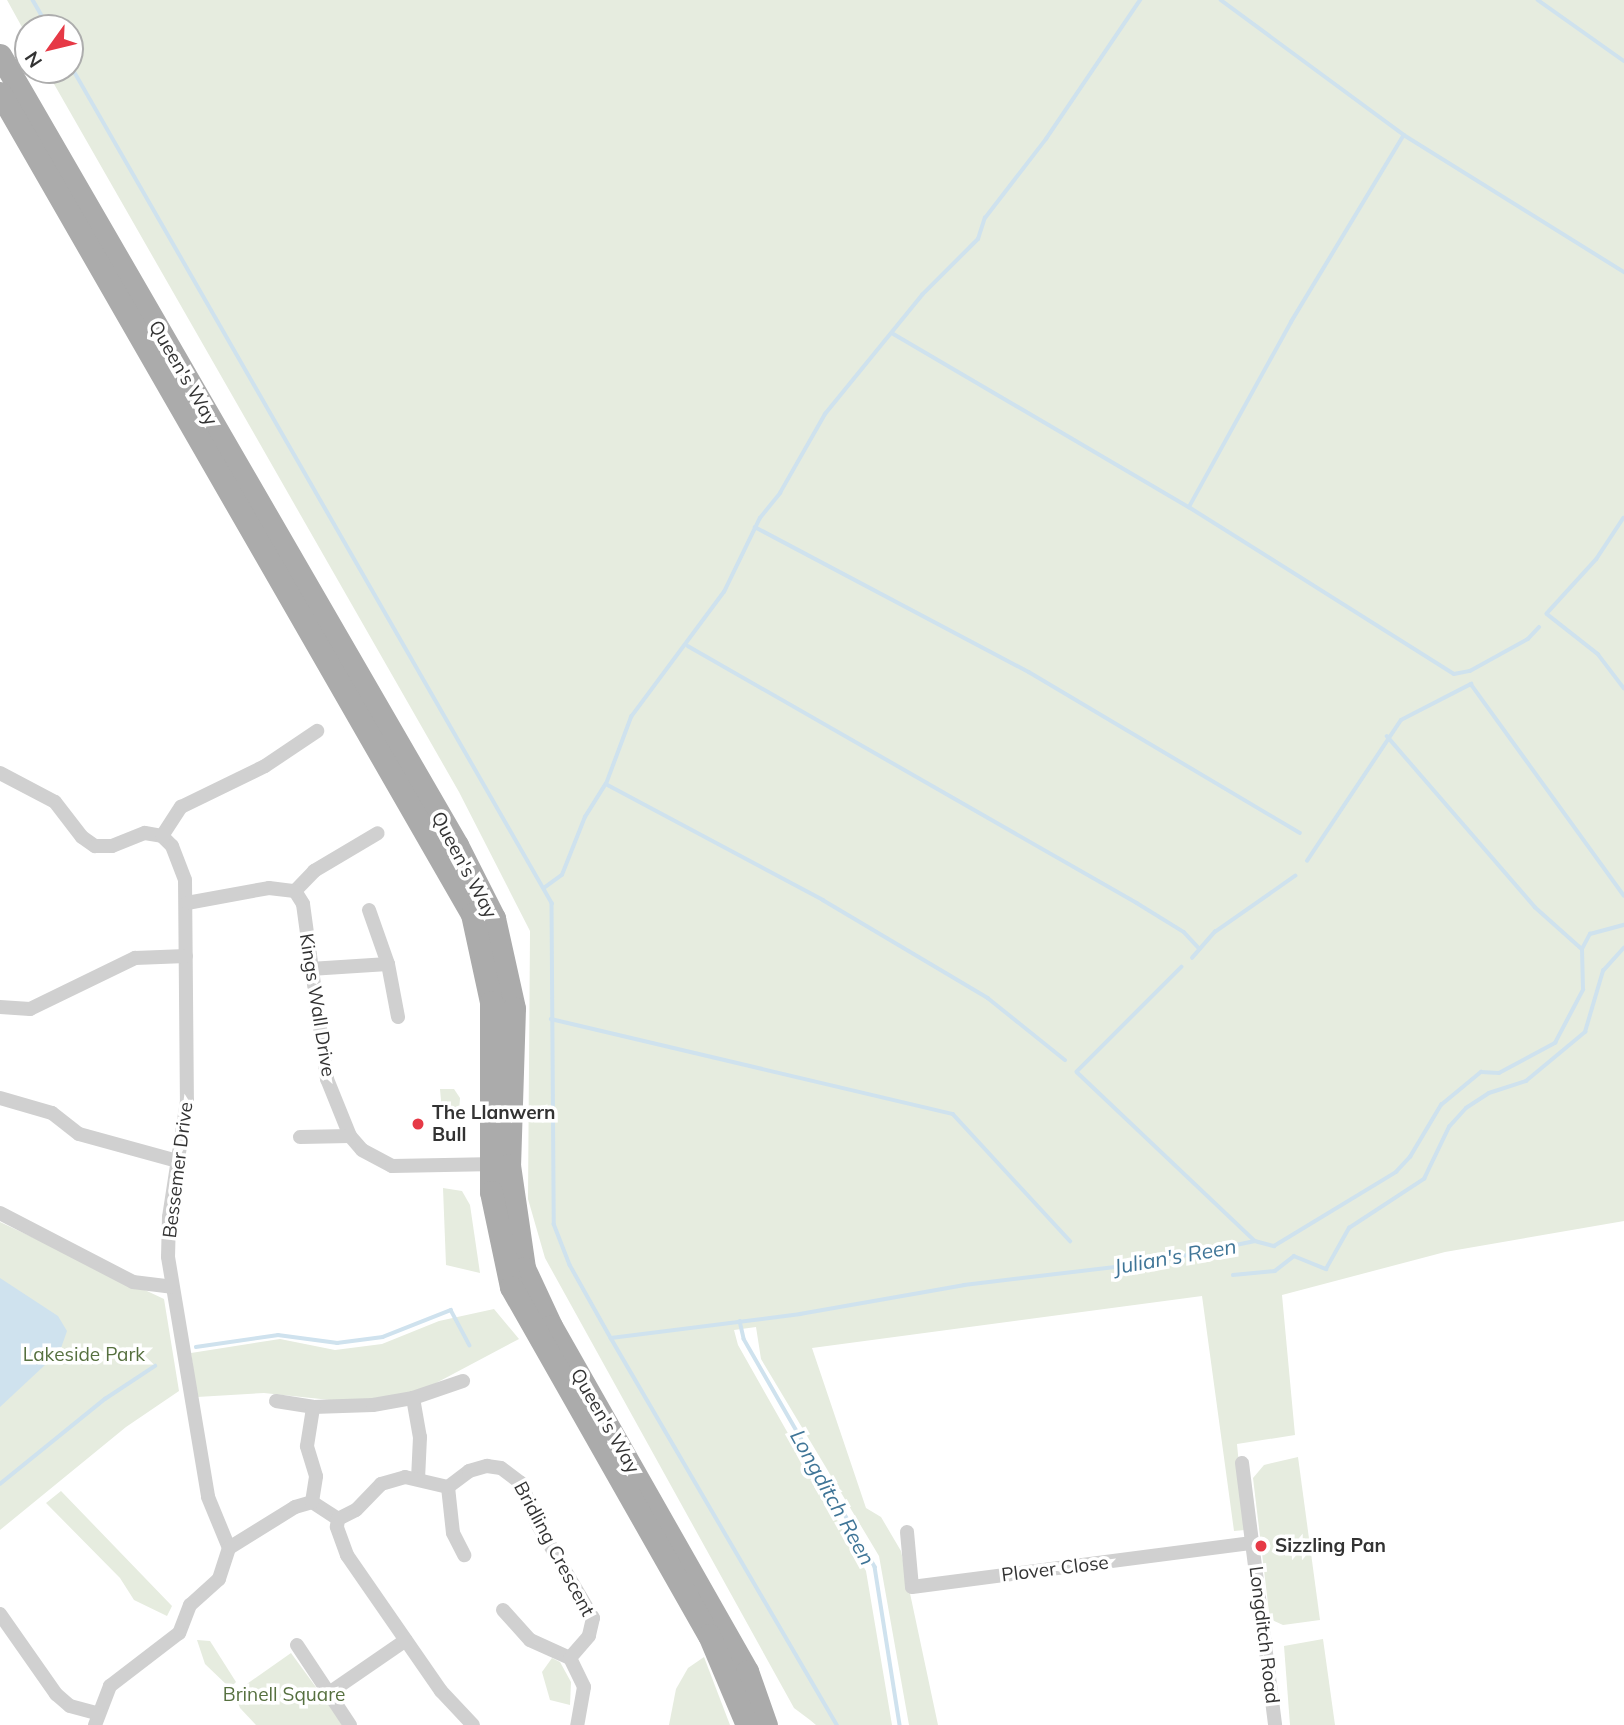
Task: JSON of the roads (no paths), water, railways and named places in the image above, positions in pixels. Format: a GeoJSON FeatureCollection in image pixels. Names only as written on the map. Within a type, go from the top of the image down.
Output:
{"type":"FeatureCollection","features":[{"type":"Feature","properties":{"kind":"main road","name":"Queen's Way"},"geometry":{"type":"LineString","coordinates":[[0,55],[457,845],[494,918],[514,1008],[499,1164],[534,1295],[747,1671],[766,1725]]}},
{"type":"Feature","properties":{"kind":"main road","name":"Queen's Way"},"geometry":{"type":"LineString","coordinates":[[0,93],[472,914],[491,1002],[499,1164],[500,1254],[511,1287],[709,1635],[747,1725]]}},
{"type":"Feature","properties":{"kind":"street"},"geometry":{"type":"LineString","coordinates":[[0,773],[54,802],[82,837],[95,846],[111,846],[145,833],[162,836],[181,807],[265,766],[317,731]]}},
{"type":"Feature","properties":{"kind":"street"},"geometry":{"type":"LineString","coordinates":[[187,903],[226,899],[269,888],[295,891],[314,871],[378,832]]}},
{"type":"Feature","properties":{"kind":"street","name":"Bessemer Drive"},"geometry":{"type":"LineString","coordinates":[[162,836],[183,871],[187,903],[187,1101],[168,1238],[172,1287],[208,1497],[229,1549]]}},
{"type":"Feature","properties":{"kind":"street","name":"Kings Wall Drive"},"geometry":{"type":"LineString","coordinates":[[295,891],[303,904],[327,1079],[350,1136],[362,1150],[392,1166],[499,1164]]}},
{"type":"Feature","properties":{"kind":"street"},"geometry":{"type":"LineString","coordinates":[[369,910],[388,964],[398,1017]]}},
{"type":"Feature","properties":{"kind":"street"},"geometry":{"type":"LineString","coordinates":[[0,1007],[37,1006],[135,958],[186,956]]}},
{"type":"Feature","properties":{"kind":"street"},"geometry":{"type":"LineString","coordinates":[[310,969],[388,964]]}},
{"type":"Feature","properties":{"kind":"street"},"geometry":{"type":"LineString","coordinates":[[0,1098],[52,1113],[79,1134],[177,1161]]}},
{"type":"Feature","properties":{"kind":"street"},"geometry":{"type":"LineString","coordinates":[[300,1137],[350,1136]]}},
{"type":"Feature","properties":{"kind":"street"},"geometry":{"type":"LineString","coordinates":[[0,1213],[133,1282],[172,1287]]}},
{"type":"Feature","properties":{"kind":"street"},"geometry":{"type":"LineString","coordinates":[[276,1401],[313,1407],[413,1398],[463,1381]]}},
{"type":"Feature","properties":{"kind":"street"},"geometry":{"type":"LineString","coordinates":[[413,1398],[420,1437],[418,1479]]}},
{"type":"Feature","properties":{"kind":"street"},"geometry":{"type":"LineString","coordinates":[[312,1502],[316,1476],[307,1446],[313,1407]]}},
{"type":"Feature","properties":{"kind":"street","name":"Longditch Road"},"geometry":{"type":"LineString","coordinates":[[1242,1462],[1275,1725]]}},
{"type":"Feature","properties":{"kind":"street","name":"Bridling Crescent"},"geometry":{"type":"LineString","coordinates":[[448,1487],[468,1471],[487,1466],[501,1468],[521,1483],[538,1525],[593,1618],[589,1636],[570,1658]]}},
{"type":"Feature","properties":{"kind":"street"},"geometry":{"type":"LineString","coordinates":[[338,1519],[356,1510],[381,1484],[418,1479],[448,1487],[453,1532],[464,1555]]}},
{"type":"Feature","properties":{"kind":"street"},"geometry":{"type":"LineString","coordinates":[[0,1614],[56,1694],[70,1706],[96,1719],[110,1686],[179,1633],[190,1605],[219,1579],[229,1549],[295,1507],[312,1502],[338,1519]]}},
{"type":"Feature","properties":{"kind":"street"},"geometry":{"type":"LineString","coordinates":[[338,1519],[341,1546],[441,1691],[473,1725]]}},
{"type":"Feature","properties":{"kind":"street","name":"Plover Close"},"geometry":{"type":"LineString","coordinates":[[907,1532],[912,1587],[1252,1543]]}},
{"type":"Feature","properties":{"kind":"street"},"geometry":{"type":"LineString","coordinates":[[503,1610],[530,1640],[570,1658],[584,1687],[577,1725]]}},
{"type":"Feature","properties":{"kind":"street"},"geometry":{"type":"LineString","coordinates":[[329,1693],[406,1640]]}},
{"type":"Feature","properties":{"kind":"street"},"geometry":{"type":"LineString","coordinates":[[297,1645],[350,1725]]}},
{"type":"Feature","properties":{"kind":"water"},"geometry":{"type":"Polygon","coordinates":[[[0,1278],[58,1316],[67,1331],[60,1351],[0,1407],[0,1278]]]}},
{"type":"Feature","properties":{"kind":"waterway"},"geometry":{"type":"LineString","coordinates":[[33,0],[41,14]]}},
{"type":"Feature","properties":{"kind":"waterway"},"geometry":{"type":"LineString","coordinates":[[544,888],[562,875],[585,817],[606,784],[631,717],[724,592],[760,518],[780,493],[825,414],[922,295],[978,239],[985,218],[1046,139],[1140,0]]}},
{"type":"Feature","properties":{"kind":"waterway"},"geometry":{"type":"LineString","coordinates":[[1221,0],[1404,135],[1624,272]]}},
{"type":"Feature","properties":{"kind":"waterway"},"geometry":{"type":"LineString","coordinates":[[1538,0],[1624,61]]}},
{"type":"Feature","properties":{"kind":"waterway"},"geometry":{"type":"LineString","coordinates":[[81,84],[552,903],[554,1224],[570,1265],[611,1338],[837,1725]]}},
{"type":"Feature","properties":{"kind":"waterway"},"geometry":{"type":"LineString","coordinates":[[1189,507],[1291,322],[1404,135]]}},
{"type":"Feature","properties":{"kind":"waterway"},"geometry":{"type":"LineString","coordinates":[[892,333],[1189,507],[1454,674],[1470,671],[1528,639],[1539,627]]}},
{"type":"Feature","properties":{"kind":"waterway"},"geometry":{"type":"LineString","coordinates":[[1624,518],[1597,559],[1547,614],[1598,654],[1624,688]]}},
{"type":"Feature","properties":{"kind":"waterway"},"geometry":{"type":"LineString","coordinates":[[755,527],[1029,672],[1300,833]]}},
{"type":"Feature","properties":{"kind":"waterway"},"geometry":{"type":"LineString","coordinates":[[688,646],[1137,903],[1184,932],[1200,949]]}},
{"type":"Feature","properties":{"kind":"waterway"},"geometry":{"type":"LineString","coordinates":[[1307,861],[1401,720],[1471,684],[1624,895]]}},
{"type":"Feature","properties":{"kind":"waterway"},"geometry":{"type":"LineString","coordinates":[[1387,736],[1535,907],[1582,949]]}},
{"type":"Feature","properties":{"kind":"waterway"},"geometry":{"type":"LineString","coordinates":[[606,784],[823,900],[988,998],[1065,1060]]}},
{"type":"Feature","properties":{"kind":"waterway"},"geometry":{"type":"LineString","coordinates":[[1192,958],[1215,932],[1295,876]]}},
{"type":"Feature","properties":{"kind":"waterway","name":"Julian's Reen"},"geometry":{"type":"LineString","coordinates":[[611,1338],[800,1314],[964,1285],[1149,1263],[1255,1241],[1274,1246],[1396,1172],[1410,1157],[1441,1105],[1481,1072],[1499,1073],[1555,1043],[1583,990],[1582,949],[1590,934],[1624,925]]}},
{"type":"Feature","properties":{"kind":"waterway"},"geometry":{"type":"LineString","coordinates":[[1233,1275],[1275,1271],[1294,1256],[1326,1269],[1349,1228],[1424,1179],[1449,1127],[1466,1108],[1489,1093],[1526,1081],[1585,1032],[1603,971],[1624,948]]}},
{"type":"Feature","properties":{"kind":"waterway"},"geometry":{"type":"LineString","coordinates":[[1182,967],[1077,1072],[1255,1241]]}},
{"type":"Feature","properties":{"kind":"waterway"},"geometry":{"type":"LineString","coordinates":[[551,1019],[953,1114],[1070,1241]]}},
{"type":"Feature","properties":{"kind":"waterway"},"geometry":{"type":"LineString","coordinates":[[196,1347],[278,1335],[337,1343],[383,1337],[451,1310],[470,1345]]}},
{"type":"Feature","properties":{"kind":"waterway","name":"Longditch Reen"},"geometry":{"type":"LineString","coordinates":[[740,1321],[744,1339],[875,1567],[900,1725]]}},
{"type":"Feature","properties":{"kind":"waterway"},"geometry":{"type":"LineString","coordinates":[[0,1484],[105,1399],[155,1366]]}},
{"type":"Feature","properties":{"kind":"place","name":"The Llanwern Bull"},"geometry":{"type":"Point","coordinates":[418,1124]}},
{"type":"Feature","properties":{"kind":"place","name":"Sizzling Pan"},"geometry":{"type":"Point","coordinates":[1261,1546]}},
{"type":"Feature","properties":{"kind":"park label","name":"Lakeside Park"},"geometry":{"type":"Point","coordinates":[84,1355]}},
{"type":"Feature","properties":{"kind":"park label","name":"Brinell Square"},"geometry":{"type":"Point","coordinates":[284,1695]}}]}
